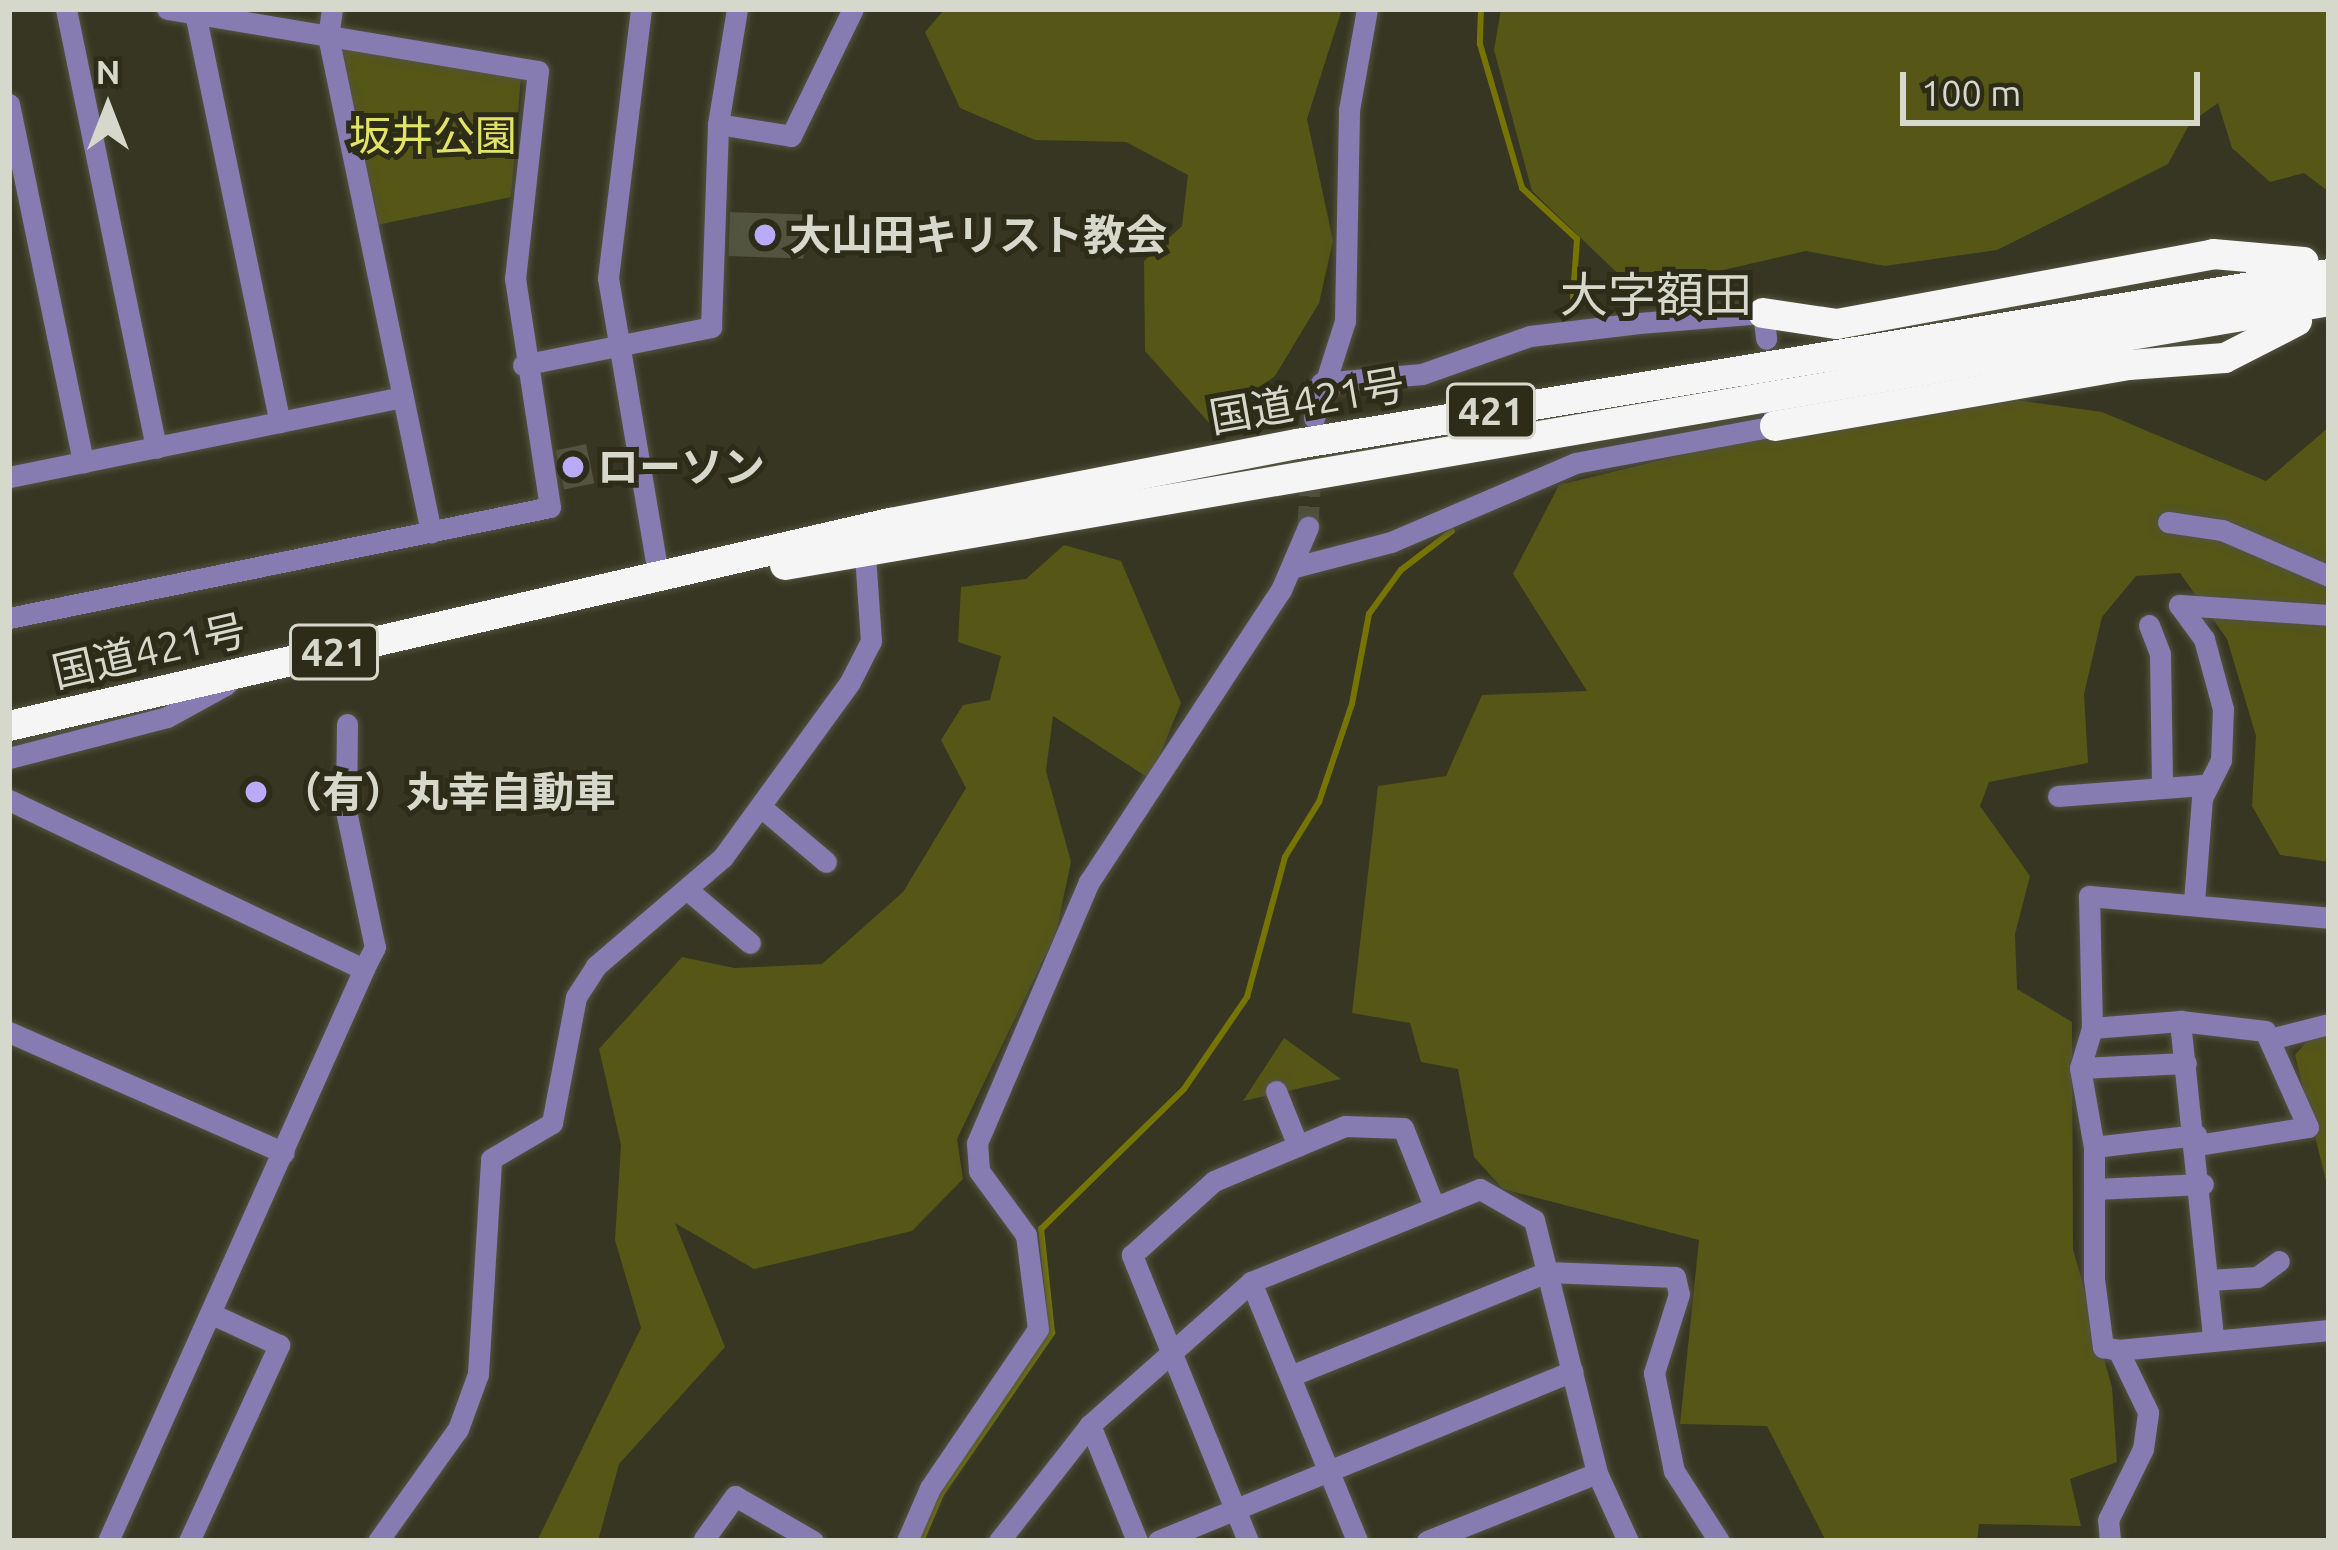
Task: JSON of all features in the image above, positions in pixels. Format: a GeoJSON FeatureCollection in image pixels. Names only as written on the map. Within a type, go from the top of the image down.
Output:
{"type":"FeatureCollection","features":[{"type":"Feature","properties":{"kind":"highway"},"geometry":{"type":"LineString","coordinates":[[1764,326],[1837,324],[2213,254],[2276,266],[2329,259]]}},
{"type":"Feature","properties":{"kind":"highway","name":"国道421号"},"geometry":{"type":"LineString","coordinates":[[9,726],[659,579],[1297,444],[2329,274]]}},
{"type":"Feature","properties":{"kind":"highway"},"geometry":{"type":"LineString","coordinates":[[1774,419],[2129,365],[2225,358],[2264,325],[2242,301],[2093,312]]}},
{"type":"Feature","properties":{"kind":"highway","name":"国道421号"},"geometry":{"type":"LineString","coordinates":[[659,579],[865,556],[1821,382],[2264,325],[2329,303]]}},
{"type":"Feature","properties":{"kind":"street"},"geometry":{"type":"LineString","coordinates":[[66,9],[156,448]]}},
{"type":"Feature","properties":{"kind":"street"},"geometry":{"type":"LineString","coordinates":[[9,618],[550,507],[523,365],[515,253],[538,71],[167,9]]}},
{"type":"Feature","properties":{"kind":"street"},"geometry":{"type":"LineString","coordinates":[[332,9],[328,36],[431,532]]}},
{"type":"Feature","properties":{"kind":"street"},"geometry":{"type":"LineString","coordinates":[[641,9],[610,220],[613,347],[659,579]]}},
{"type":"Feature","properties":{"kind":"street"},"geometry":{"type":"LineString","coordinates":[[523,365],[711,327],[718,124],[737,9]]}},
{"type":"Feature","properties":{"kind":"street"},"geometry":{"type":"LineString","coordinates":[[718,124],[791,136],[853,9]]}},
{"type":"Feature","properties":{"kind":"street"},"geometry":{"type":"LineString","coordinates":[[1314,418],[1321,383],[1345,321],[1349,110],[1367,9]]}},
{"type":"Feature","properties":{"kind":"street"},"geometry":{"type":"LineString","coordinates":[[195,13],[280,422]]}},
{"type":"Feature","properties":{"kind":"street"},"geometry":{"type":"LineString","coordinates":[[9,104],[83,462]]}},
{"type":"Feature","properties":{"kind":"street"},"geometry":{"type":"LineString","coordinates":[[1321,383],[1422,374],[1530,335],[1764,326]]}},
{"type":"Feature","properties":{"kind":"street"},"geometry":{"type":"LineString","coordinates":[[9,477],[402,397]]}},
{"type":"Feature","properties":{"kind":"street"},"geometry":{"type":"LineString","coordinates":[[1295,567],[1430,527],[1575,463],[1774,419]]}},
{"type":"Feature","properties":{"kind":"street"},"geometry":{"type":"LineString","coordinates":[[2168,522],[2233,534],[2329,576]]}},
{"type":"Feature","properties":{"kind":"street"},"geometry":{"type":"LineString","coordinates":[[907,1541],[930,1488],[1038,1329],[1026,1235],[979,1171],[977,1143],[1089,882],[1295,567],[1308,527]]}},
{"type":"Feature","properties":{"kind":"street"},"geometry":{"type":"LineString","coordinates":[[378,1541],[458,1429],[478,1374],[491,1159],[552,1123],[576,997],[596,966],[689,891],[761,807],[871,640],[865,556]]}},
{"type":"Feature","properties":{"kind":"street"},"geometry":{"type":"LineString","coordinates":[[2203,796],[2221,760],[2223,709],[2204,639],[2179,605],[2329,615]]}},
{"type":"Feature","properties":{"kind":"street"},"geometry":{"type":"LineString","coordinates":[[2150,625],[2160,654],[2162,786]]}},
{"type":"Feature","properties":{"kind":"street"},"geometry":{"type":"LineString","coordinates":[[9,758],[166,717],[254,670]]}},
{"type":"Feature","properties":{"kind":"street"},"geometry":{"type":"LineString","coordinates":[[108,1541],[375,947],[346,811],[346,724]]}},
{"type":"Feature","properties":{"kind":"street"},"geometry":{"type":"LineString","coordinates":[[2058,796],[2203,785],[2194,902]]}},
{"type":"Feature","properties":{"kind":"street"},"geometry":{"type":"LineString","coordinates":[[9,800],[364,968]]}},
{"type":"Feature","properties":{"kind":"street"},"geometry":{"type":"LineString","coordinates":[[761,807],[826,862]]}},
{"type":"Feature","properties":{"kind":"street"},"geometry":{"type":"LineString","coordinates":[[689,891],[750,943]]}},
{"type":"Feature","properties":{"kind":"street"},"geometry":{"type":"LineString","coordinates":[[2329,918],[2090,896],[2092,1028],[2080,1068],[2094,1148],[2103,1347],[2118,1350],[2212,1336],[2329,1330]]}},
{"type":"Feature","properties":{"kind":"street"},"geometry":{"type":"LineString","coordinates":[[2092,1028],[2180,1021],[2256,1027],[2270,1039],[2308,1127],[2094,1148]]}},
{"type":"Feature","properties":{"kind":"street"},"geometry":{"type":"LineString","coordinates":[[2180,1021],[2203,1184],[2212,1336]]}},
{"type":"Feature","properties":{"kind":"street"},"geometry":{"type":"LineString","coordinates":[[2270,1039],[2329,1024]]}},
{"type":"Feature","properties":{"kind":"street"},"geometry":{"type":"LineString","coordinates":[[9,1032],[284,1153]]}},
{"type":"Feature","properties":{"kind":"street"},"geometry":{"type":"LineString","coordinates":[[2080,1068],[2186,1063]]}},
{"type":"Feature","properties":{"kind":"street"},"geometry":{"type":"LineString","coordinates":[[1276,1091],[1298,1146]]}},
{"type":"Feature","properties":{"kind":"street"},"geometry":{"type":"LineString","coordinates":[[1248,1541],[1132,1255],[1214,1181],[1345,1126],[1402,1128],[1435,1206]]}},
{"type":"Feature","properties":{"kind":"street"},"geometry":{"type":"LineString","coordinates":[[2094,1189],[2203,1184]]}},
{"type":"Feature","properties":{"kind":"street"},"geometry":{"type":"LineString","coordinates":[[999,1541],[1090,1425],[1250,1282],[1480,1189],[1534,1220],[1598,1473],[1628,1541]]}},
{"type":"Feature","properties":{"kind":"street"},"geometry":{"type":"LineString","coordinates":[[2209,1280],[2257,1277],[2279,1261]]}},
{"type":"Feature","properties":{"kind":"street"},"geometry":{"type":"LineString","coordinates":[[1290,1376],[1547,1272],[1679,1282],[1654,1372],[1674,1471],[1719,1541]]}},
{"type":"Feature","properties":{"kind":"street"},"geometry":{"type":"LineString","coordinates":[[1250,1282],[1357,1541]]}},
{"type":"Feature","properties":{"kind":"street"},"geometry":{"type":"LineString","coordinates":[[189,1541],[280,1345],[212,1314]]}},
{"type":"Feature","properties":{"kind":"street"},"geometry":{"type":"LineString","coordinates":[[2110,1541],[2108,1520],[2143,1448],[2148,1412],[2118,1350]]}},
{"type":"Feature","properties":{"kind":"street"},"geometry":{"type":"LineString","coordinates":[[1158,1541],[1572,1371]]}},
{"type":"Feature","properties":{"kind":"street"},"geometry":{"type":"LineString","coordinates":[[1090,1425],[1137,1541]]}},
{"type":"Feature","properties":{"kind":"street"},"geometry":{"type":"LineString","coordinates":[[1427,1541],[1598,1473]]}},
{"type":"Feature","properties":{"kind":"street"},"geometry":{"type":"LineString","coordinates":[[704,1539],[735,1496],[813,1541]]}},
{"type":"Feature","properties":{"kind":"green space"},"geometry":{"type":"Polygon","coordinates":[[[945,9],[1342,9],[1307,119],[1333,241],[1319,303],[1275,376],[1210,424],[1145,351],[1144,261],[1182,226],[1188,175],[1126,142],[1035,140],[960,108],[925,32],[945,9]]]}},
{"type":"Feature","properties":{"kind":"green space"},"geometry":{"type":"Polygon","coordinates":[[[1501,9],[2329,9],[2329,192],[2304,173],[2270,182],[2232,148],[2218,103],[2190,123],[2168,164],[1997,250],[1885,266],[1806,251],[1635,290],[1532,191],[1494,50],[1501,9]]]}},
{"type":"Feature","properties":{"kind":"green space","name":"坂井公園"},"geometry":{"type":"Polygon","coordinates":[[[347,47],[521,76],[511,197],[377,225],[341,53],[347,47]]]}},
{"type":"Feature","properties":{"kind":"green space"},"geometry":{"type":"Polygon","coordinates":[[[1988,396],[2102,412],[2266,481],[2329,427],[2329,862],[2280,855],[2252,806],[2256,736],[2227,639],[2180,573],[2136,576],[2102,617],[2084,694],[2088,763],[1989,782],[1980,806],[2030,876],[2015,934],[2017,989],[2072,1022],[2073,1249],[2112,1387],[2117,1462],[2070,1479],[2081,1526],[1979,1524],[1977,1541],[1826,1541],[1767,1426],[1680,1424],[1699,1240],[1503,1189],[1474,1157],[1458,1069],[1421,1062],[1410,1023],[1352,1013],[1378,786],[1446,776],[1482,695],[1587,691],[1513,574],[1559,485],[1780,431],[1988,396]]]}},
{"type":"Feature","properties":{"kind":"green space"},"geometry":{"type":"Polygon","coordinates":[[[1064,545],[1121,561],[1181,703],[1150,779],[1053,716],[1046,771],[1071,862],[1056,933],[957,1139],[963,1179],[912,1231],[754,1269],[675,1223],[725,1347],[619,1464],[598,1541],[537,1541],[641,1328],[615,1240],[621,1145],[599,1049],[682,957],[734,968],[822,964],[903,892],[966,788],[941,740],[963,705],[990,700],[1001,656],[958,642],[961,587],[1026,579],[1064,545]]]}},
{"type":"Feature","properties":{"kind":"green space"},"geometry":{"type":"Polygon","coordinates":[[[2329,1016],[2329,1193],[2295,1055],[2329,1016]]]}},
{"type":"Feature","properties":{"kind":"green space"},"geometry":{"type":"Polygon","coordinates":[[[1284,1038],[1341,1079],[1243,1101],[1284,1038]]]}},
{"type":"Feature","properties":{"kind":"building","name":"大山田キリスト教会"},"geometry":{"type":"Polygon","coordinates":[[[730,212],[805,215],[803,259],[728,256],[730,212]]]}},
{"type":"Feature","properties":{"kind":"building","name":"ローソン"},"geometry":{"type":"Polygon","coordinates":[[[586,444],[594,483],[564,490],[556,450],[586,444]]]}},
{"type":"Feature","properties":{"kind":"waterway"},"geometry":{"type":"LineString","coordinates":[[1481,9],[1480,44],[1522,188],[1577,239],[1573,298]]}},
{"type":"Feature","properties":{"kind":"waterway"},"geometry":{"type":"LineString","coordinates":[[921,1541],[941,1494],[1052,1333],[1041,1229],[1184,1089],[1247,997],[1285,857],[1319,802],[1352,704],[1369,614],[1401,570],[1452,531]]}},
{"type":"Feature","properties":{"kind":"tunnel"},"geometry":{"type":"LineString","coordinates":[[1308,527],[1311,467]]}},
{"type":"Feature","properties":{"kind":"place","name":"大山田キリスト教会"},"geometry":{"type":"Point","coordinates":[765,235]}},
{"type":"Feature","properties":{"kind":"place","name":"ローソン"},"geometry":{"type":"Point","coordinates":[573,467]}},
{"type":"Feature","properties":{"kind":"place","name":"（有）丸幸自動車"},"geometry":{"type":"Point","coordinates":[256,792]}},
{"type":"Feature","properties":{"kind":"district","name":"大字額田"},"geometry":{"type":"Point","coordinates":[1656,295]}}]}
